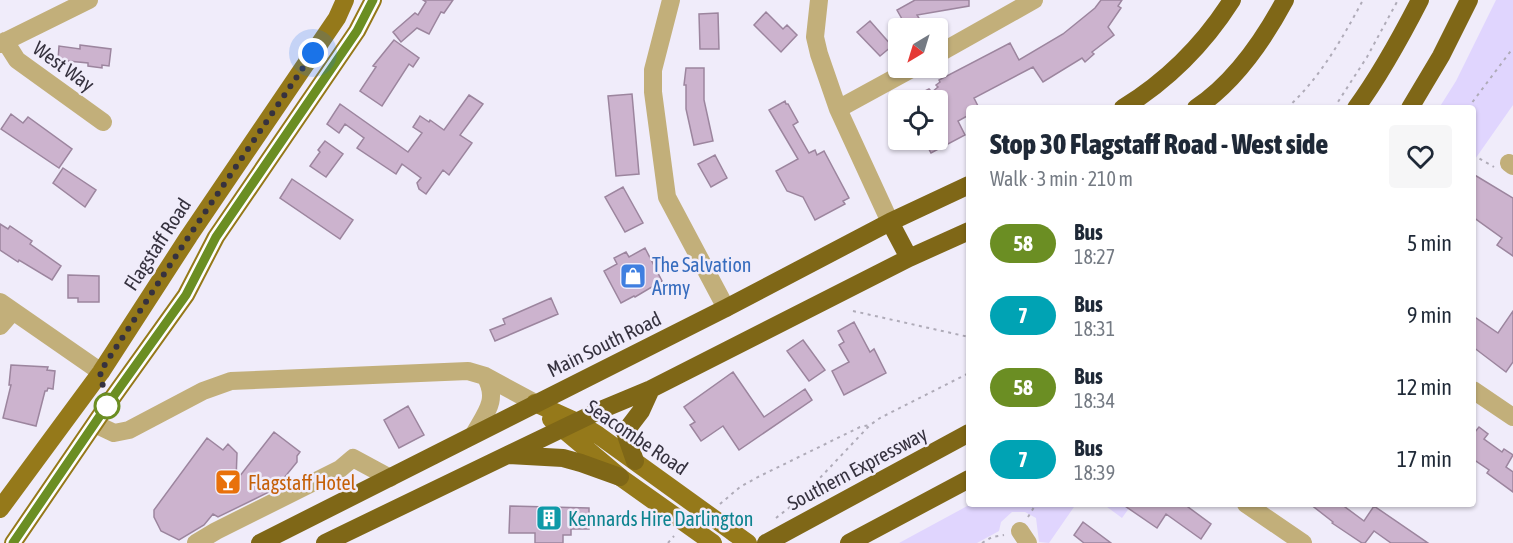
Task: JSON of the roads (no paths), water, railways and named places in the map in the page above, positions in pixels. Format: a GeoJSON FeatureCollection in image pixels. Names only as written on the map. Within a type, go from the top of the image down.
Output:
{"type":"FeatureCollection","features":[{"type":"Feature","properties":{"kind":"highway"},"geometry":{"type":"LineString","coordinates":[[1127,105],[1174,70],[1210,30],[1232,0]]}},
{"type":"Feature","properties":{"kind":"highway"},"geometry":{"type":"LineString","coordinates":[[1201,105],[1212,98],[1244,63],[1274,21],[1285,0]]}},
{"type":"Feature","properties":{"kind":"highway"},"geometry":{"type":"LineString","coordinates":[[1358,105],[1400,40],[1420,0]]}},
{"type":"Feature","properties":{"kind":"highway"},"geometry":{"type":"LineString","coordinates":[[1412,105],[1441,56],[1469,0]]}},
{"type":"Feature","properties":{"kind":"highway","name":"Main South Road"},"geometry":{"type":"LineString","coordinates":[[260,543],[726,308],[890,222],[966,186]]}},
{"type":"Feature","properties":{"kind":"highway"},"geometry":{"type":"LineString","coordinates":[[890,222],[909,258]]}},
{"type":"Feature","properties":{"kind":"highway"},"geometry":{"type":"LineString","coordinates":[[325,543],[569,425],[651,389],[909,258],[966,232]]}},
{"type":"Feature","properties":{"kind":"highway"},"geometry":{"type":"LineString","coordinates":[[636,461],[625,432],[640,411],[651,389]]}},
{"type":"Feature","properties":{"kind":"highway","name":"Southern Expressway"},"geometry":{"type":"LineString","coordinates":[[766,543],[966,435]]}},
{"type":"Feature","properties":{"kind":"highway"},"geometry":{"type":"LineString","coordinates":[[509,455],[563,458],[620,477]]}},
{"type":"Feature","properties":{"kind":"highway"},"geometry":{"type":"LineString","coordinates":[[849,543],[966,481]]}},
{"type":"Feature","properties":{"kind":"main road","name":"Flagstaff Road"},"geometry":{"type":"LineString","coordinates":[[0,509],[100,372],[337,18],[345,0]]}},
{"type":"Feature","properties":{"kind":"main road"},"geometry":{"type":"LineString","coordinates":[[13,543],[186,295],[216,237],[357,31],[373,0]]}},
{"type":"Feature","properties":{"kind":"main road"},"geometry":{"type":"LineString","coordinates":[[108,404],[100,372],[134,368]]}},
{"type":"Feature","properties":{"kind":"main road","name":"Seacombe Road"},"geometry":{"type":"LineString","coordinates":[[534,403],[569,425],[636,461],[741,538]]}},
{"type":"Feature","properties":{"kind":"main road","name":"Seacombe Road"},"geometry":{"type":"LineString","coordinates":[[569,425],[620,477],[713,543]]}},
{"type":"Feature","properties":{"kind":"street"},"geometry":{"type":"LineString","coordinates":[[2,43],[88,0]]}},
{"type":"Feature","properties":{"kind":"street"},"geometry":{"type":"LineString","coordinates":[[671,0],[652,70],[668,197],[726,308]]}},
{"type":"Feature","properties":{"kind":"street"},"geometry":{"type":"LineString","coordinates":[[819,0],[815,37],[819,54],[838,109],[890,222]]}},
{"type":"Feature","properties":{"kind":"street"},"geometry":{"type":"LineString","coordinates":[[948,48],[1034,0]]}},
{"type":"Feature","properties":{"kind":"street","name":"West Way"},"geometry":{"type":"LineString","coordinates":[[2,43],[17,60],[103,122]]}},
{"type":"Feature","properties":{"kind":"street"},"geometry":{"type":"LineString","coordinates":[[838,109],[895,78]]}},
{"type":"Feature","properties":{"kind":"street"},"geometry":{"type":"LineString","coordinates":[[0,326],[6,306],[100,372]]}},
{"type":"Feature","properties":{"kind":"street"},"geometry":{"type":"LineString","coordinates":[[95,424],[114,433],[129,430],[203,391],[231,381],[468,371],[485,376],[534,403]]}},
{"type":"Feature","properties":{"kind":"street"},"geometry":{"type":"LineString","coordinates":[[474,434],[492,399],[485,376]]}},
{"type":"Feature","properties":{"kind":"street"},"geometry":{"type":"LineString","coordinates":[[1476,392],[1513,417]]}},
{"type":"Feature","properties":{"kind":"street"},"geometry":{"type":"LineString","coordinates":[[196,543],[340,469],[353,458],[390,478]]}},
{"type":"Feature","properties":{"kind":"street"},"geometry":{"type":"LineString","coordinates":[[1250,507],[1303,543]]}},
{"type":"Feature","properties":{"kind":"place","name":"The Salvation Army"},"geometry":{"type":"Point","coordinates":[633,276]}},
{"type":"Feature","properties":{"kind":"place","name":"Flagstaff Hotel"},"geometry":{"type":"Point","coordinates":[228,482]}},
{"type":"Feature","properties":{"kind":"place","name":"Kennards Hire Darlington"},"geometry":{"type":"Point","coordinates":[549,518]}}]}
